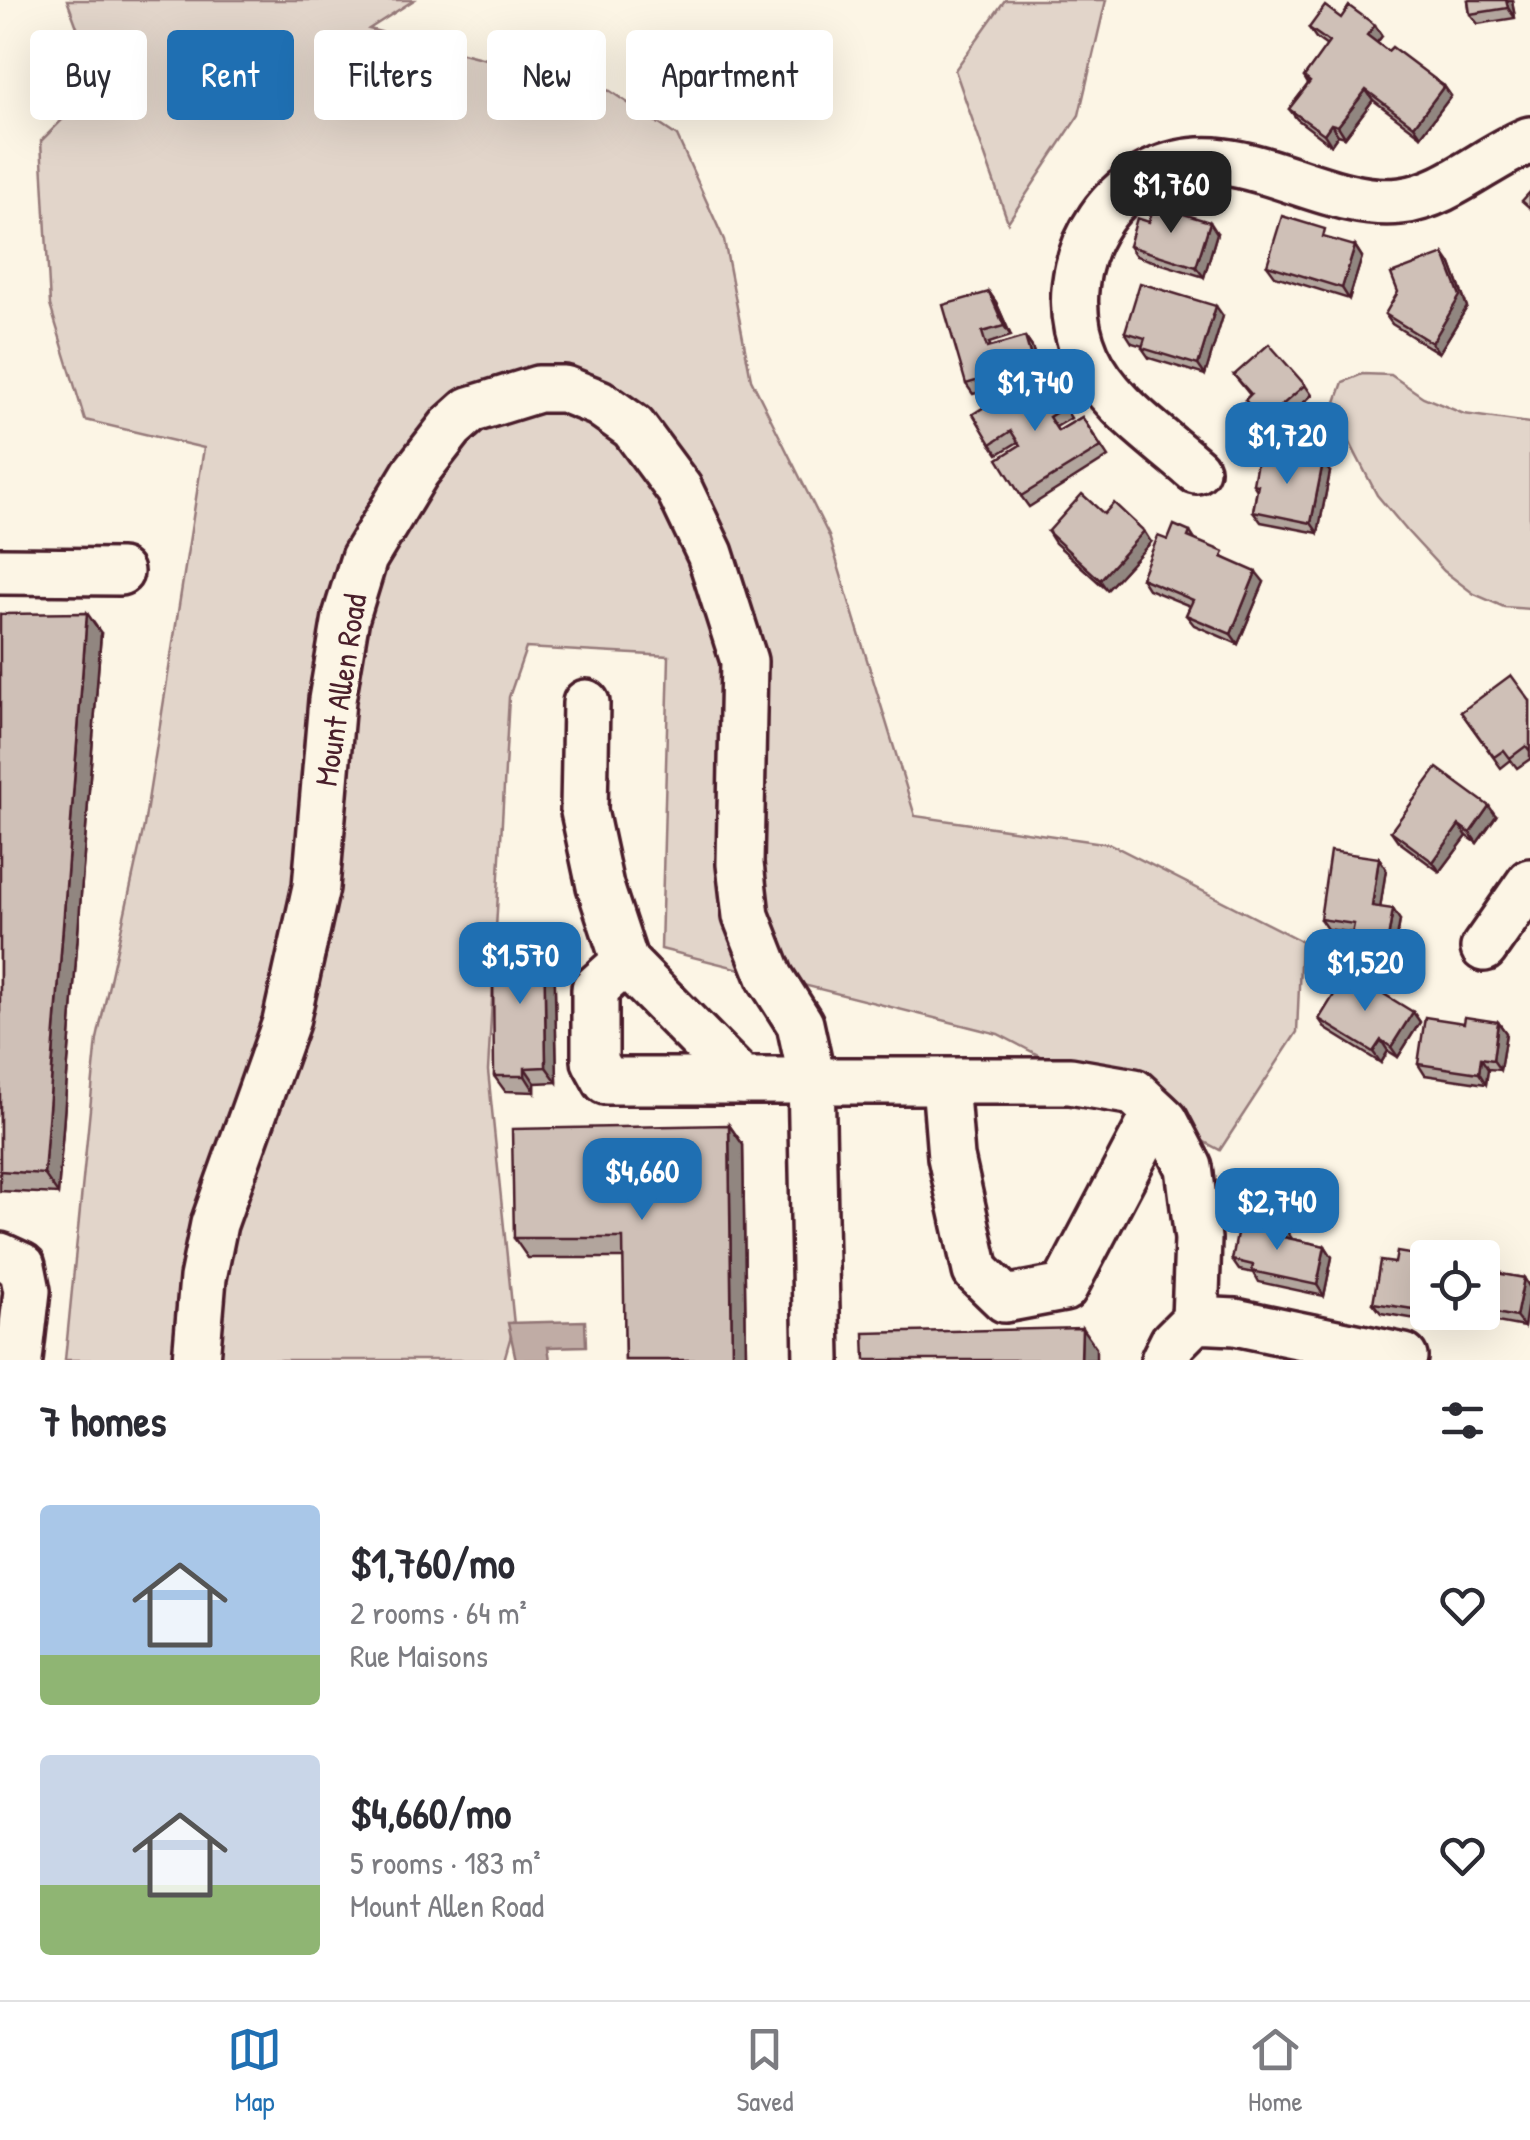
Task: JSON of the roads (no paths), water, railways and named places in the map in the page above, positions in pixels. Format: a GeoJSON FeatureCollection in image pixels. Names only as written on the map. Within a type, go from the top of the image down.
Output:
{"type":"FeatureCollection","features":[{"type":"Feature","properties":{"kind":"street"},"geometry":{"type":"LineString","coordinates":[[1196,470],[1110,393],[1086,354],[1074,318],[1074,282],[1080,256],[1094,226],[1116,200],[1144,178],[1174,165],[1222,161],[1370,202],[1402,202],[1426,194],[1500,152],[1530,140]]}},
{"type":"Feature","properties":{"kind":"street","name":"Mount Allen Road"},"geometry":{"type":"LineString","coordinates":[[196,1360],[203,1278],[214,1224],[286,1022],[316,888],[332,700],[346,617],[364,558],[416,472],[451,427],[470,410],[538,390],[564,390],[599,403],[633,427],[679,488],[710,554],[744,661],[740,864],[746,916],[770,977],[800,1024],[811,1082],[817,1360]]}},
{"type":"Feature","properties":{"kind":"street"},"geometry":{"type":"LineString","coordinates":[[0,571],[120,572]]}},
{"type":"Feature","properties":{"kind":"street"},"geometry":{"type":"LineString","coordinates":[[586,702],[584,811],[600,886],[625,962],[742,1081]]}},
{"type":"Feature","properties":{"kind":"street"},"geometry":{"type":"LineString","coordinates":[[1484,948],[1530,882]]}},
{"type":"Feature","properties":{"kind":"street"},"geometry":{"type":"LineString","coordinates":[[625,962],[595,990],[595,1061],[606,1081],[1070,1081],[1134,1092],[1165,1121],[1189,1168],[1198,1239],[1195,1320],[1173,1342],[1164,1360]]}},
{"type":"Feature","properties":{"kind":"street"},"geometry":{"type":"LineString","coordinates":[[945,1082],[952,1157],[976,1271],[1005,1298],[1064,1288],[1156,1113]]}},
{"type":"Feature","properties":{"kind":"street"},"geometry":{"type":"LineString","coordinates":[[0,1256],[22,1266],[27,1291],[19,1360]]}},
{"type":"Feature","properties":{"kind":"street"},"geometry":{"type":"LineString","coordinates":[[1195,1320],[1234,1322],[1404,1358]]}}]}
